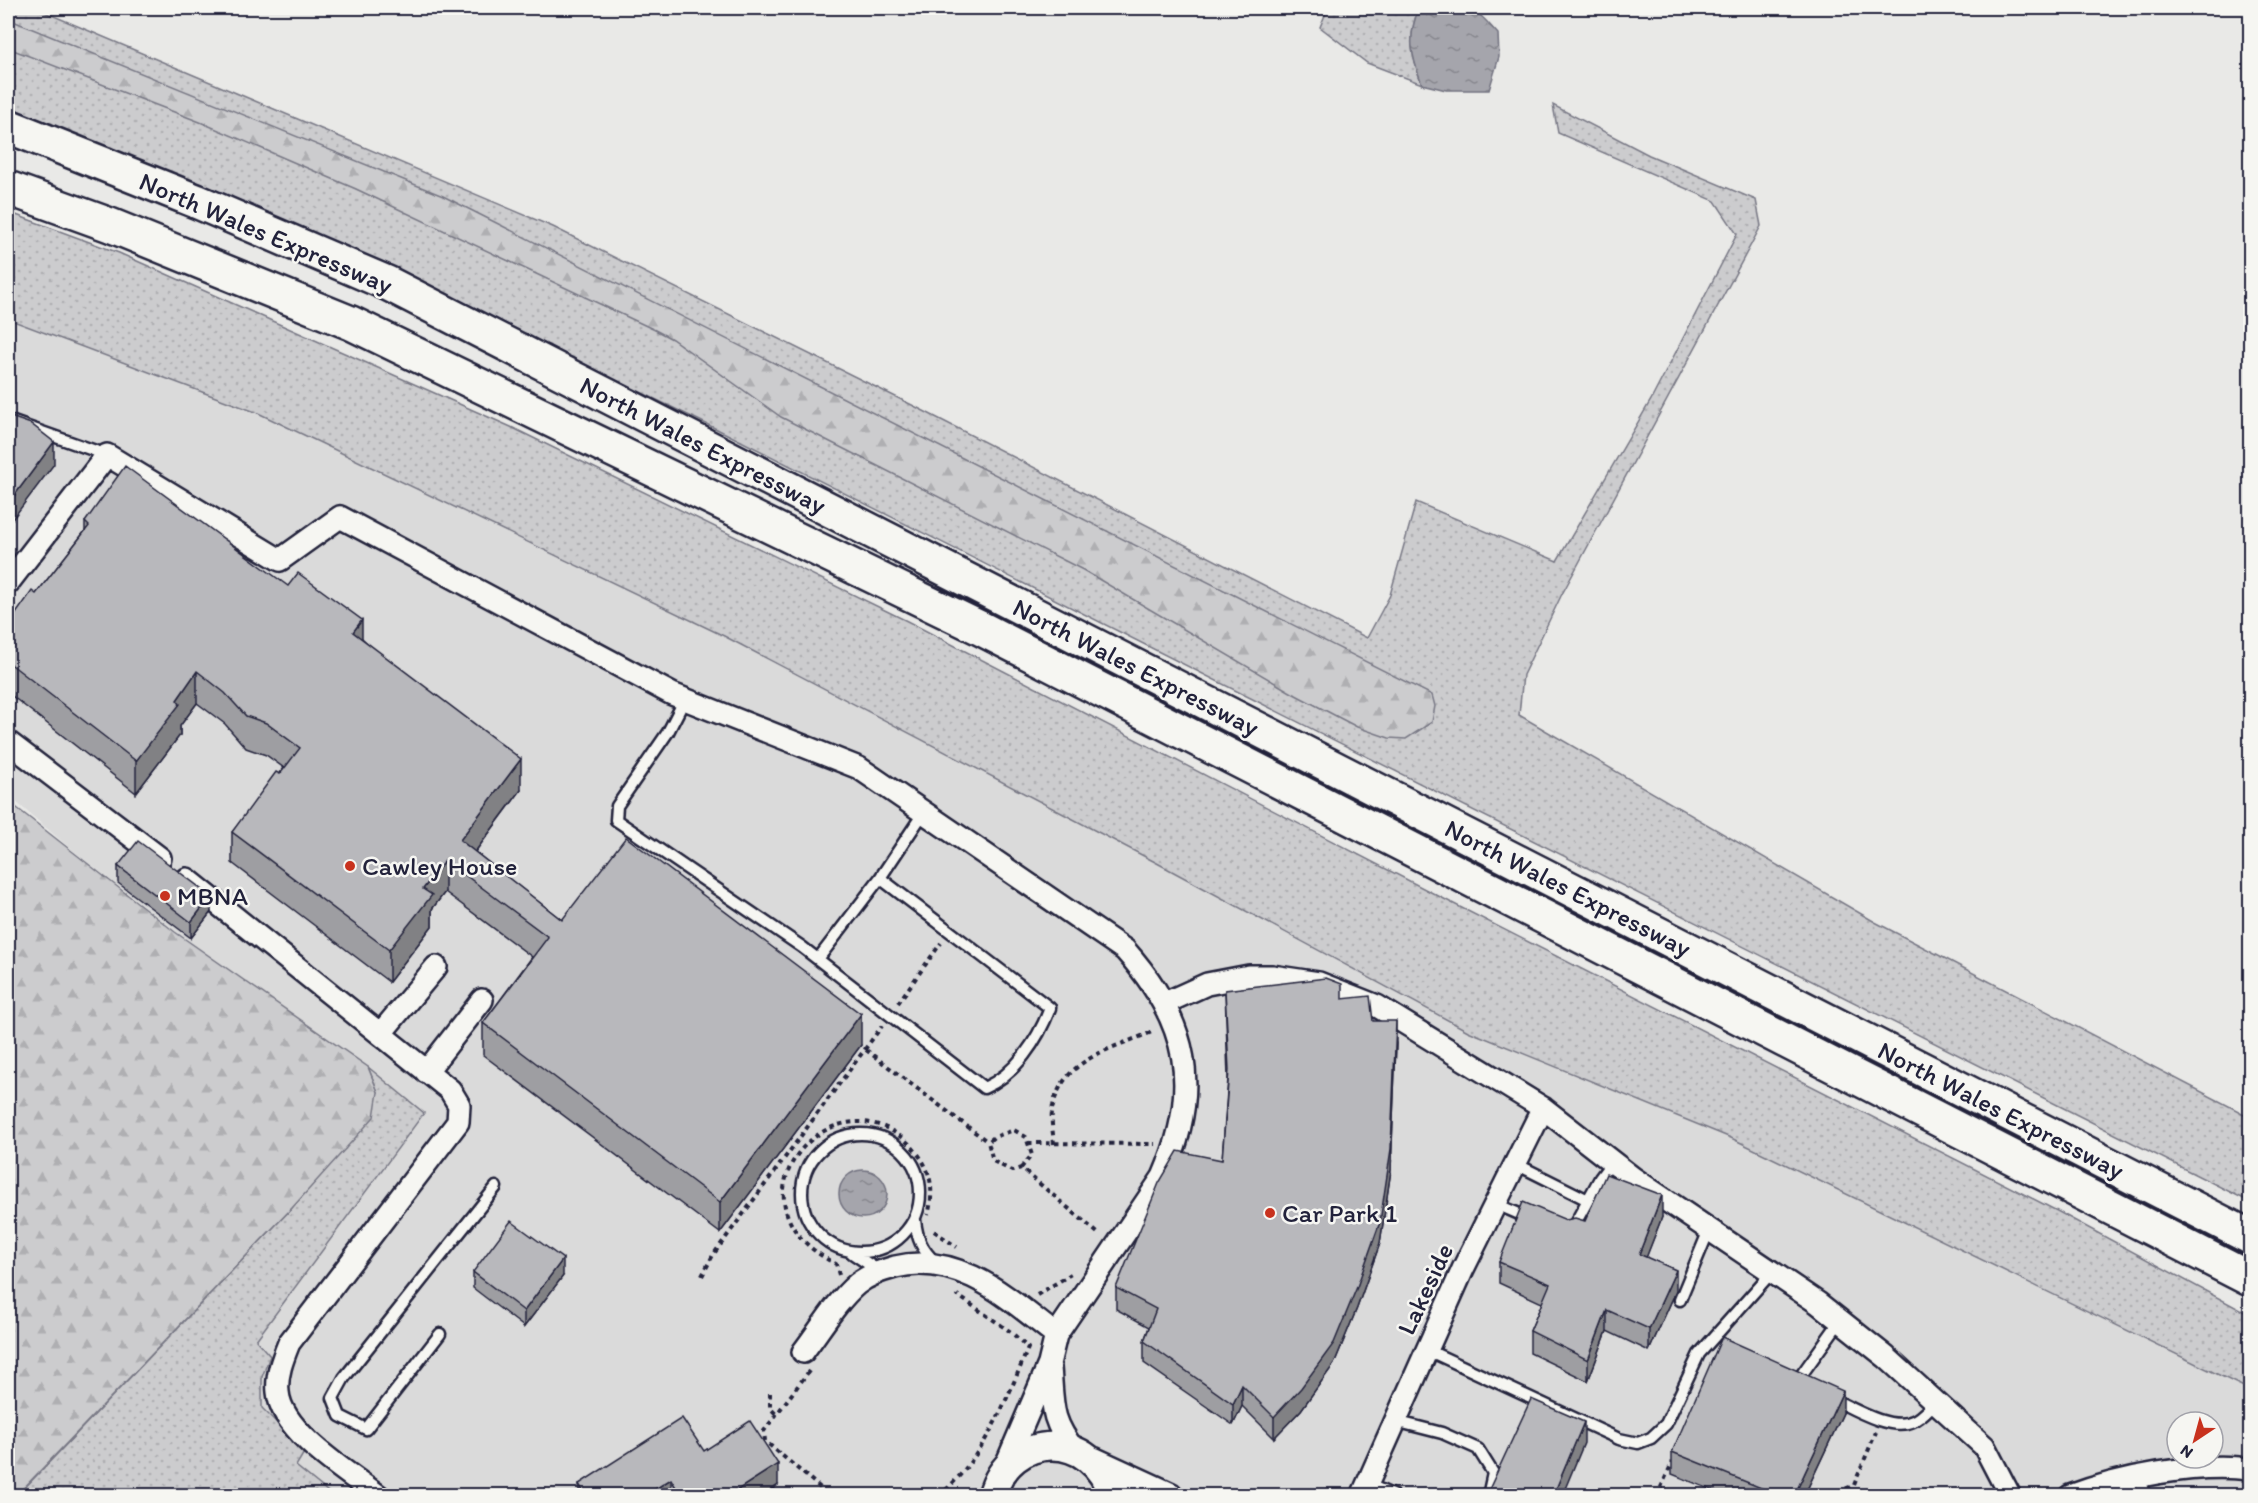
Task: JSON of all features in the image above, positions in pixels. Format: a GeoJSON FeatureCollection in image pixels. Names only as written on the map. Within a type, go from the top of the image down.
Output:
{"type":"FeatureCollection","features":[{"type":"Feature","properties":{"kind":"highway","name":"North Wales Expressway"},"geometry":{"type":"LineString","coordinates":[[8,126],[196,201],[387,284],[2250,1237]]}},
{"type":"Feature","properties":{"kind":"highway","name":"North Wales Expressway"},"geometry":{"type":"LineString","coordinates":[[8,188],[110,225],[351,323],[980,628],[2250,1279]]}},
{"type":"Feature","properties":{"kind":"highway"},"geometry":{"type":"LineString","coordinates":[[2044,1132],[2250,1229]]}},
{"type":"Feature","properties":{"kind":"street"},"geometry":{"type":"LineString","coordinates":[[8,584],[107,455],[280,560],[340,517],[685,699],[859,768],[1125,950],[1146,974],[1165,1003],[1173,1023],[1185,1072],[1184,1112],[1175,1148],[1162,1177],[1056,1335],[1049,1364],[999,1480]]}},
{"type":"Feature","properties":{"kind":"street"},"geometry":{"type":"LineString","coordinates":[[8,742],[230,911],[450,1090],[459,1105],[458,1122],[289,1343],[280,1368],[278,1393],[289,1418],[310,1444],[379,1496]]}},
{"type":"Feature","properties":{"kind":"street"},"geometry":{"type":"LineString","coordinates":[[381,1033],[436,967]]}},
{"type":"Feature","properties":{"kind":"street"},"geometry":{"type":"LineString","coordinates":[[1165,1003],[1207,984],[1249,976],[1293,977],[1319,982],[1377,1006],[1543,1108],[1612,1162],[1840,1321],[1886,1357],[1984,1446],[2010,1496]]}},
{"type":"Feature","properties":{"kind":"street"},"geometry":{"type":"LineString","coordinates":[[426,1072],[482,1000]]}},
{"type":"Feature","properties":{"kind":"street","name":"Lakeside"},"geometry":{"type":"LineString","coordinates":[[1365,1490],[1426,1353],[1543,1108]]}},
{"type":"Feature","properties":{"kind":"street"},"geometry":{"type":"LineString","coordinates":[[806,1360],[857,1284],[879,1271],[906,1264],[938,1264],[963,1271],[1009,1299],[1056,1335]]}},
{"type":"Feature","properties":{"kind":"street"},"geometry":{"type":"LineString","coordinates":[[1049,1364],[1053,1416],[1061,1433],[1108,1482],[1112,1496]]}},
{"type":"Feature","properties":{"kind":"street"},"geometry":{"type":"LineString","coordinates":[[979,1496],[1032,1449],[1056,1446],[1083,1455],[1169,1496]]}},
{"type":"Feature","properties":{"kind":"street"},"geometry":{"type":"LineString","coordinates":[[2070,1496],[2141,1486],[2233,1467],[2250,1469]]}},
{"type":"Feature","properties":{"kind":"lane"},"geometry":{"type":"LineString","coordinates":[[8,420],[107,455]]}},
{"type":"Feature","properties":{"kind":"lane"},"geometry":{"type":"LineString","coordinates":[[685,699],[668,732],[616,806],[616,820],[818,959],[984,1088],[1000,1081],[1041,1032],[1050,1008],[880,878]]}},
{"type":"Feature","properties":{"kind":"lane"},"geometry":{"type":"LineString","coordinates":[[818,959],[880,878],[924,812]]}},
{"type":"Feature","properties":{"kind":"lane"},"geometry":{"type":"LineString","coordinates":[[849,1251],[862,1252],[887,1246],[908,1231],[915,1220],[920,1202],[920,1183],[915,1166],[904,1150],[889,1140],[871,1133],[853,1133],[835,1139],[820,1149],[808,1164],[802,1182],[802,1200],[807,1218],[817,1233],[832,1245],[849,1251],[879,1271]]}},
{"type":"Feature","properties":{"kind":"lane"},"geometry":{"type":"LineString","coordinates":[[1558,1231],[1569,1235],[1612,1162]]}},
{"type":"Feature","properties":{"kind":"lane"},"geometry":{"type":"LineString","coordinates":[[1516,1164],[1588,1200]]}},
{"type":"Feature","properties":{"kind":"lane"},"geometry":{"type":"LineString","coordinates":[[440,1334],[366,1429],[340,1416],[333,1398],[344,1378],[496,1186]]}},
{"type":"Feature","properties":{"kind":"lane"},"geometry":{"type":"LineString","coordinates":[[1496,1204],[1537,1222]]}},
{"type":"Feature","properties":{"kind":"lane"},"geometry":{"type":"LineString","coordinates":[[915,1220],[917,1240],[925,1253],[938,1264]]}},
{"type":"Feature","properties":{"kind":"lane"},"geometry":{"type":"LineString","coordinates":[[1680,1299],[1709,1230]]}},
{"type":"Feature","properties":{"kind":"lane"},"geometry":{"type":"LineString","coordinates":[[1426,1353],[1436,1354],[1619,1439],[1638,1443],[1651,1438],[1666,1424],[1699,1354],[1718,1343],[1772,1272]]}},
{"type":"Feature","properties":{"kind":"lane"},"geometry":{"type":"LineString","coordinates":[[1840,1321],[1802,1384],[1899,1425],[1914,1421],[1935,1402]]}},
{"type":"Feature","properties":{"kind":"lane"},"geometry":{"type":"LineString","coordinates":[[1395,1421],[1442,1433],[1478,1449],[1493,1473],[1488,1496]]}},
{"type":"Feature","properties":{"kind":"lane"},"geometry":{"type":"LineString","coordinates":[[1365,1490],[1394,1496]]}},
{"type":"Feature","properties":{"kind":"path"},"geometry":{"type":"LineString","coordinates":[[702,1276],[713,1255],[866,1050],[950,931]]}},
{"type":"Feature","properties":{"kind":"path"},"geometry":{"type":"LineString","coordinates":[[1054,1144],[1052,1107],[1060,1086],[1075,1068],[1100,1052],[1173,1023]]}},
{"type":"Feature","properties":{"kind":"path"},"geometry":{"type":"LineString","coordinates":[[866,1050],[988,1142],[993,1161],[1012,1171],[1021,1168],[1032,1155],[1026,1137],[1014,1130],[994,1137],[988,1142]]}},
{"type":"Feature","properties":{"kind":"path"},"geometry":{"type":"LineString","coordinates":[[1028,1143],[1162,1144]]}},
{"type":"Feature","properties":{"kind":"path"},"geometry":{"type":"LineString","coordinates":[[793,1149],[799,1153]]}},
{"type":"Feature","properties":{"kind":"path"},"geometry":{"type":"LineString","coordinates":[[1021,1168],[1114,1247]]}},
{"type":"Feature","properties":{"kind":"path"},"geometry":{"type":"LineString","coordinates":[[939,1496],[955,1482],[978,1451],[1016,1378],[1028,1348],[1011,1332],[951,1291]]}},
{"type":"Feature","properties":{"kind":"path"},"geometry":{"type":"LineString","coordinates":[[806,1360],[764,1431],[765,1441],[830,1496]]}},
{"type":"Feature","properties":{"kind":"path"},"geometry":{"type":"LineString","coordinates":[[770,1393],[770,1408],[776,1414]]}},
{"type":"Feature","properties":{"kind":"path"},"geometry":{"type":"LineString","coordinates":[[1841,1496],[1854,1485],[1881,1419]]}},
{"type":"Feature","properties":{"kind":"path"},"geometry":{"type":"LineString","coordinates":[[1658,1496],[1677,1453]]}},
{"type":"Feature","properties":{"kind":"shaded area"},"geometry":{"type":"Polygon","coordinates":[[[8,319],[258,413],[724,636],[1157,863],[1468,1031],[1731,1138],[2250,1390],[2250,1495],[332,1495],[296,1466],[305,1451],[262,1408],[262,1377],[270,1356],[256,1340],[424,1113],[188,941],[71,849],[8,795],[8,319]]]}},
{"type":"Feature","properties":{"kind":"green space"},"geometry":{"type":"Polygon","coordinates":[[[8,8],[35,8],[553,227],[914,406],[1367,638],[1390,595],[1416,502],[1557,561],[1651,400],[1737,234],[1715,201],[1558,133],[1553,105],[1649,155],[1756,200],[1761,226],[1561,596],[1523,675],[1519,715],[1875,922],[2250,1117],[2250,1202],[729,435],[423,286],[8,107],[8,8]]]}},
{"type":"Feature","properties":{"kind":"green space"},"geometry":{"type":"Polygon","coordinates":[[[1328,8],[1419,8],[1413,28],[1412,46],[1422,84],[1367,63],[1320,27],[1328,8]]]}},
{"type":"Feature","properties":{"kind":"green space"},"geometry":{"type":"Polygon","coordinates":[[[8,19],[443,196],[1432,695],[1435,706],[1432,722],[1406,739],[1389,738],[1357,727],[1294,694],[1083,570],[781,417],[672,339],[655,330],[356,189],[200,122],[8,48],[8,19]]]}},
{"type":"Feature","properties":{"kind":"green space"},"geometry":{"type":"Polygon","coordinates":[[[8,212],[119,253],[511,427],[907,621],[1450,902],[2057,1211],[2250,1315],[2250,1390],[1731,1138],[1468,1031],[1157,863],[724,636],[258,413],[8,319],[8,212]]]}},
{"type":"Feature","properties":{"kind":"green space"},"geometry":{"type":"Polygon","coordinates":[[[8,801],[175,932],[368,1067],[378,1092],[374,1117],[292,1208],[16,1496],[8,1495],[8,801]]]}},
{"type":"Feature","properties":{"kind":"green space"},"geometry":{"type":"Polygon","coordinates":[[[368,1067],[424,1113],[256,1340],[270,1356],[262,1377],[262,1408],[305,1451],[296,1466],[332,1495],[17,1496],[292,1208],[378,1092],[368,1067]]]}},
{"type":"Feature","properties":{"kind":"water"},"geometry":{"type":"Polygon","coordinates":[[[1419,8],[1451,9],[1476,14],[1481,16],[1498,34],[1499,57],[1489,90],[1446,90],[1422,84],[1412,46],[1413,28],[1419,8]]]}},
{"type":"Feature","properties":{"kind":"water"},"geometry":{"type":"Polygon","coordinates":[[[858,1170],[868,1170],[880,1177],[887,1189],[887,1199],[880,1211],[868,1218],[858,1218],[843,1207],[839,1199],[839,1189],[850,1174],[858,1170]]]}},
{"type":"Feature","properties":{"kind":"building"},"geometry":{"type":"Polygon","coordinates":[[[8,416],[31,424],[54,442],[8,504],[8,416]]]}},
{"type":"Feature","properties":{"kind":"building","name":"Cawley House"},"geometry":{"type":"Polygon","coordinates":[[[125,466],[288,586],[298,573],[362,620],[353,632],[521,759],[460,840],[562,920],[626,837],[861,1014],[720,1202],[483,1023],[548,937],[445,860],[423,889],[432,895],[389,950],[232,832],[276,772],[280,774],[300,748],[266,723],[246,716],[225,693],[197,671],[177,700],[180,704],[136,761],[8,662],[8,625],[32,591],[36,594],[89,526],[85,522],[125,466]]]}},
{"type":"Feature","properties":{"kind":"building"},"geometry":{"type":"Polygon","coordinates":[[[138,841],[211,896],[191,922],[118,866],[138,841]]]}},
{"type":"Feature","properties":{"kind":"building","name":"Car Park 1"},"geometry":{"type":"Polygon","coordinates":[[[1326,978],[1342,984],[1342,999],[1370,996],[1373,1021],[1396,1021],[1391,1149],[1380,1222],[1334,1343],[1301,1388],[1274,1417],[1242,1385],[1233,1404],[1144,1341],[1156,1309],[1116,1288],[1159,1183],[1178,1151],[1222,1160],[1229,1070],[1225,990],[1326,978]]]}},
{"type":"Feature","properties":{"kind":"building"},"geometry":{"type":"Polygon","coordinates":[[[1606,1174],[1662,1195],[1639,1254],[1676,1270],[1649,1329],[1607,1310],[1588,1360],[1530,1331],[1550,1284],[1499,1262],[1523,1202],[1566,1220],[1575,1218],[1585,1221],[1606,1174]]]}},
{"type":"Feature","properties":{"kind":"building"},"geometry":{"type":"Polygon","coordinates":[[[511,1221],[563,1259],[524,1311],[473,1272],[511,1221]]]}},
{"type":"Feature","properties":{"kind":"building"},"geometry":{"type":"Polygon","coordinates":[[[1722,1337],[1843,1391],[1794,1496],[1781,1496],[1672,1452],[1722,1337]]]}},
{"type":"Feature","properties":{"kind":"building"},"geometry":{"type":"Polygon","coordinates":[[[1531,1399],[1584,1422],[1553,1496],[1486,1496],[1531,1399]]]}},
{"type":"Feature","properties":{"kind":"building"},"geometry":{"type":"Polygon","coordinates":[[[682,1418],[704,1451],[750,1421],[778,1464],[731,1494],[732,1496],[681,1496],[671,1479],[644,1496],[586,1496],[579,1484],[682,1418]]]}},
{"type":"Feature","properties":{"kind":"place","name":"Cawley House"},"geometry":{"type":"Point","coordinates":[350,866]}},
{"type":"Feature","properties":{"kind":"place","name":"MBNA"},"geometry":{"type":"Point","coordinates":[165,896]}},
{"type":"Feature","properties":{"kind":"place","name":"Car Park 1"},"geometry":{"type":"Point","coordinates":[1270,1213]}}]}
